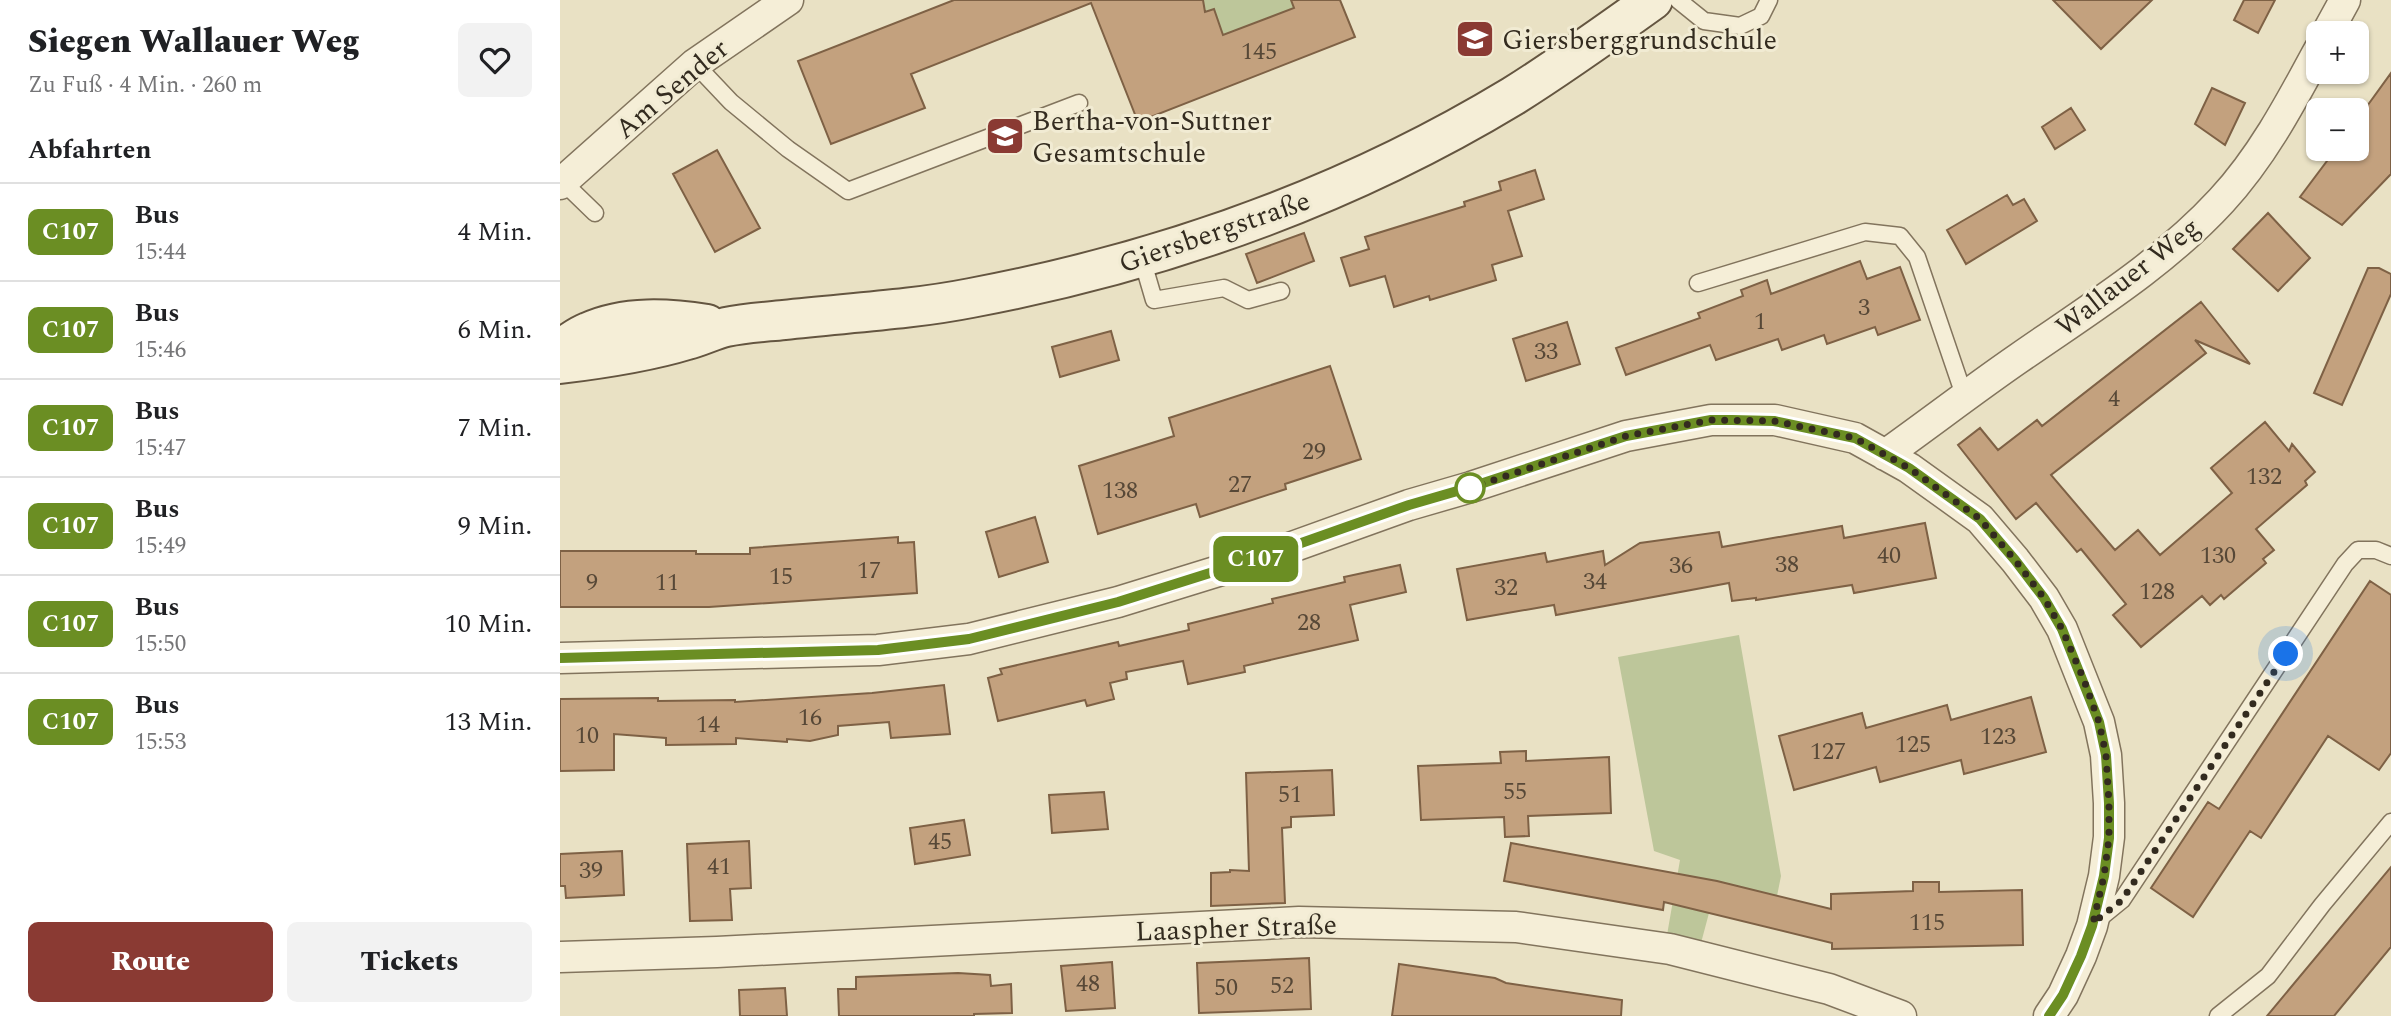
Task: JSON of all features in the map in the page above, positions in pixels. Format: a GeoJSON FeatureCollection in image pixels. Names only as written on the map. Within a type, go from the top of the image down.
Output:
{"type":"FeatureCollection","features":[{"type":"Feature","properties":{"kind":"street","name":"Am Sender"},"geometry":{"type":"LineString","coordinates":[[562,183],[695,64],[788,0]]}},
{"type":"Feature","properties":{"kind":"street","name":"Giersbergstraße"},"geometry":{"type":"LineString","coordinates":[[560,364],[685,341],[726,327],[966,299],[1039,285],[1142,259],[1250,223],[1388,163],[1511,97],[1584,50],[1653,0]]}},
{"type":"Feature","properties":{"kind":"street"},"geometry":{"type":"LineString","coordinates":[[2334,21],[2345,0]]}},
{"type":"Feature","properties":{"kind":"street","name":"Wallauer Weg"},"geometry":{"type":"LineString","coordinates":[[1897,462],[1965,398],[2133,278],[2222,201],[2287,110],[2306,74]]}},
{"type":"Feature","properties":{"kind":"street","name":"Giersbergstraße"},"geometry":{"type":"LineString","coordinates":[[560,349],[589,331],[624,322],[670,318],[726,327]]}},
{"type":"Feature","properties":{"kind":"street"},"geometry":{"type":"LineString","coordinates":[[560,658],[878,650],[969,639],[1118,602],[1626,436],[1711,420],[1774,421],[1855,438],[1897,462],[1980,519],[2044,598],[2062,629],[2099,722],[2106,755],[2109,803],[2109,838],[2104,876],[2093,923],[2063,995],[2049,1016]]}},
{"type":"Feature","properties":{"kind":"street","name":"Laaspher Straße"},"geometry":{"type":"LineString","coordinates":[[560,957],[1299,922],[1516,927],[1670,949],[1829,989],[1900,1016]]}},
{"type":"Feature","properties":{"kind":"lane"},"geometry":{"type":"LineString","coordinates":[[1678,0],[1704,21],[1740,26],[1761,16],[1769,0]]}},
{"type":"Feature","properties":{"kind":"lane"},"geometry":{"type":"LineString","coordinates":[[695,64],[731,102],[788,149],[848,191],[1079,103]]}},
{"type":"Feature","properties":{"kind":"lane"},"geometry":{"type":"LineString","coordinates":[[562,183],[595,213]]}},
{"type":"Feature","properties":{"kind":"lane"},"geometry":{"type":"LineString","coordinates":[[1698,283],[1865,232],[1900,236],[1917,257],[1965,398]]}},
{"type":"Feature","properties":{"kind":"lane"},"geometry":{"type":"LineString","coordinates":[[1142,259],[1154,300],[1224,288],[1248,300],[1281,291]]}},
{"type":"Feature","properties":{"kind":"lane"},"geometry":{"type":"LineString","coordinates":[[2093,923],[2122,900],[2345,564],[2358,551],[2376,550],[2391,556]]}},
{"type":"Feature","properties":{"kind":"lane"},"geometry":{"type":"LineString","coordinates":[[2218,1016],[2268,976],[2322,905],[2391,822]]}},
{"type":"Feature","properties":{"kind":"green space"},"geometry":{"type":"Polygon","coordinates":[[[1194,0],[1291,0],[1294,8],[1223,35],[1214,9],[1199,14],[1194,0]]]}},
{"type":"Feature","properties":{"kind":"green space"},"geometry":{"type":"Polygon","coordinates":[[[1739,635],[1781,876],[1777,896],[1709,913],[1701,943],[1667,935],[1680,860],[1654,851],[1618,657],[1739,635]]]}},
{"type":"Feature","properties":{"kind":"building"},"geometry":{"type":"Polygon","coordinates":[[[954,0],[1203,0],[1205,12],[1214,9],[1223,35],[1294,8],[1291,0],[1340,0],[1355,37],[1138,122],[1091,3],[911,74],[925,108],[831,144],[798,61],[954,0]]]}},
{"type":"Feature","properties":{"kind":"building"},"geometry":{"type":"Polygon","coordinates":[[[2053,0],[2152,0],[2101,49],[2053,0]]]}},
{"type":"Feature","properties":{"kind":"building"},"geometry":{"type":"Polygon","coordinates":[[[2244,0],[2275,0],[2258,33],[2234,20],[2244,0]]]}},
{"type":"Feature","properties":{"kind":"building"},"geometry":{"type":"Polygon","coordinates":[[[2391,73],[2391,174],[2342,225],[2300,197],[2327,161],[2369,161],[2369,103],[2391,73]]]}},
{"type":"Feature","properties":{"kind":"building"},"geometry":{"type":"Polygon","coordinates":[[[2212,88],[2245,103],[2225,145],[2195,124],[2212,88]]]}},
{"type":"Feature","properties":{"kind":"building"},"geometry":{"type":"Polygon","coordinates":[[[2071,108],[2085,130],[2055,149],[2042,127],[2071,108]]]}},
{"type":"Feature","properties":{"kind":"building"},"geometry":{"type":"Polygon","coordinates":[[[717,150],[760,228],[715,252],[673,174],[717,150]]]}},
{"type":"Feature","properties":{"kind":"building"},"geometry":{"type":"Polygon","coordinates":[[[1535,170],[1544,199],[1508,211],[1522,256],[1492,265],[1496,280],[1430,300],[1429,296],[1394,307],[1385,276],[1350,286],[1341,258],[1369,249],[1365,237],[1465,206],[1464,202],[1501,190],[1499,182],[1535,170]]]}},
{"type":"Feature","properties":{"kind":"building"},"geometry":{"type":"Polygon","coordinates":[[[2007,195],[2013,205],[2024,199],[2037,221],[1966,264],[1947,230],[2007,195]]]}},
{"type":"Feature","properties":{"kind":"building"},"geometry":{"type":"Polygon","coordinates":[[[2268,213],[2310,258],[2278,291],[2233,249],[2268,213]]]}},
{"type":"Feature","properties":{"kind":"building"},"geometry":{"type":"Polygon","coordinates":[[[1304,233],[1314,261],[1257,283],[1246,254],[1304,233]]]}},
{"type":"Feature","properties":{"kind":"building"},"geometry":{"type":"Polygon","coordinates":[[[1860,261],[1867,279],[1900,267],[1920,320],[1878,335],[1875,327],[1827,344],[1824,335],[1782,350],[1778,339],[1716,360],[1710,345],[1626,375],[1616,348],[1700,318],[1698,313],[1743,296],[1741,290],[1767,280],[1771,294],[1860,261]]]}},
{"type":"Feature","properties":{"kind":"building"},"geometry":{"type":"Polygon","coordinates":[[[2368,268],[2379,268],[2391,274],[2391,294],[2342,405],[2314,393],[2368,268]]]}},
{"type":"Feature","properties":{"kind":"building"},"geometry":{"type":"Polygon","coordinates":[[[2201,302],[2250,364],[2195,340],[2206,353],[2051,475],[2115,550],[2138,530],[2160,555],[2232,493],[2211,468],[2265,422],[2289,451],[2292,444],[2315,472],[2305,481],[2307,485],[2256,529],[2274,550],[2263,559],[2266,563],[2224,599],[2221,595],[2210,605],[2202,596],[2141,647],[2113,615],[2126,604],[2081,549],[2077,552],[2036,503],[2016,519],[1958,445],[1980,428],[1998,450],[2037,420],[2042,426],[2201,302]]]}},
{"type":"Feature","properties":{"kind":"building"},"geometry":{"type":"Polygon","coordinates":[[[1567,322],[1580,364],[1526,381],[1513,339],[1567,322]]]}},
{"type":"Feature","properties":{"kind":"building"},"geometry":{"type":"Polygon","coordinates":[[[1111,331],[1119,360],[1060,377],[1052,347],[1111,331]]]}},
{"type":"Feature","properties":{"kind":"building"},"geometry":{"type":"Polygon","coordinates":[[[1330,366],[1361,459],[1285,484],[1286,489],[1200,517],[1196,504],[1098,534],[1079,466],[1174,436],[1169,418],[1330,366]]]}},
{"type":"Feature","properties":{"kind":"building"},"geometry":{"type":"Polygon","coordinates":[[[1035,517],[1048,562],[999,577],[986,532],[1035,517]]]}},
{"type":"Feature","properties":{"kind":"building"},"geometry":{"type":"Polygon","coordinates":[[[1925,523],[1936,578],[1854,593],[1852,585],[1756,600],[1732,601],[1729,583],[1556,615],[1554,605],[1467,620],[1457,569],[1545,553],[1547,562],[1603,551],[1605,565],[1640,543],[1719,532],[1722,547],[1842,526],[1844,538],[1925,523]]]}},
{"type":"Feature","properties":{"kind":"building"},"geometry":{"type":"Polygon","coordinates":[[[898,537],[898,543],[914,542],[917,593],[709,607],[560,607],[560,551],[696,551],[696,554],[750,554],[750,548],[898,537]]]}},
{"type":"Feature","properties":{"kind":"building"},"geometry":{"type":"Polygon","coordinates":[[[1400,565],[1406,592],[1350,605],[1358,640],[1244,666],[1245,672],[1188,684],[1183,661],[1126,672],[1127,679],[1110,683],[1114,699],[1087,706],[1085,700],[998,721],[988,678],[1002,674],[1000,669],[1118,642],[1119,646],[1189,630],[1188,624],[1273,603],[1272,599],[1345,582],[1344,577],[1400,565]]]}},
{"type":"Feature","properties":{"kind":"building"},"geometry":{"type":"Polygon","coordinates":[[[2370,581],[2391,595],[2391,753],[2379,770],[2328,736],[2261,838],[2250,831],[2193,917],[2151,888],[2208,802],[2219,809],[2370,581]]]}},
{"type":"Feature","properties":{"kind":"building"},"geometry":{"type":"Polygon","coordinates":[[[944,685],[950,734],[891,738],[889,722],[838,726],[838,735],[810,741],[736,738],[736,744],[666,745],[666,738],[614,734],[614,770],[560,771],[560,699],[658,698],[658,701],[735,702],[872,693],[944,685]]]}},
{"type":"Feature","properties":{"kind":"building"},"geometry":{"type":"Polygon","coordinates":[[[2031,697],[2046,752],[1964,774],[1961,760],[1880,782],[1876,767],[1794,790],[1779,736],[1862,713],[1866,728],[1947,705],[1951,720],[2031,697]]]}},
{"type":"Feature","properties":{"kind":"building"},"geometry":{"type":"Polygon","coordinates":[[[1526,751],[1526,761],[1609,757],[1611,813],[1528,816],[1529,836],[1505,837],[1504,817],[1421,820],[1418,766],[1501,763],[1500,752],[1526,751]]]}},
{"type":"Feature","properties":{"kind":"building"},"geometry":{"type":"Polygon","coordinates":[[[1332,770],[1334,815],[1291,817],[1291,827],[1282,828],[1285,903],[1211,906],[1211,873],[1249,871],[1246,773],[1332,770]]]}},
{"type":"Feature","properties":{"kind":"building"},"geometry":{"type":"Polygon","coordinates":[[[1104,792],[1108,829],[1052,833],[1049,795],[1104,792]]]}},
{"type":"Feature","properties":{"kind":"building"},"geometry":{"type":"Polygon","coordinates":[[[964,820],[970,855],[915,864],[910,828],[964,820]]]}},
{"type":"Feature","properties":{"kind":"building"},"geometry":{"type":"Polygon","coordinates":[[[749,841],[751,888],[730,889],[732,920],[690,921],[687,844],[749,841]]]}},
{"type":"Feature","properties":{"kind":"building"},"geometry":{"type":"Polygon","coordinates":[[[1511,843],[1717,881],[1831,909],[1831,894],[1913,891],[1913,882],[1939,882],[1939,892],[2022,890],[2023,945],[1832,949],[1832,943],[1664,902],[1663,910],[1504,881],[1511,843]]]}},
{"type":"Feature","properties":{"kind":"building"},"geometry":{"type":"Polygon","coordinates":[[[622,851],[624,895],[566,898],[565,886],[560,886],[560,854],[622,851]]]}},
{"type":"Feature","properties":{"kind":"building"},"geometry":{"type":"Polygon","coordinates":[[[2391,867],[2391,947],[2334,1016],[2267,1016],[2391,867]]]}},
{"type":"Feature","properties":{"kind":"building"},"geometry":{"type":"Polygon","coordinates":[[[1309,958],[1311,1009],[1199,1013],[1197,963],[1309,958]]]}},
{"type":"Feature","properties":{"kind":"building"},"geometry":{"type":"Polygon","coordinates":[[[1112,962],[1115,1008],[1066,1011],[1061,966],[1112,962]]]}},
{"type":"Feature","properties":{"kind":"building"},"geometry":{"type":"Polygon","coordinates":[[[1399,964],[1622,1000],[1621,1016],[1392,1016],[1399,964]]]}},
{"type":"Feature","properties":{"kind":"building"},"geometry":{"type":"Polygon","coordinates":[[[958,973],[990,975],[991,986],[1011,984],[1012,1013],[974,1016],[839,1016],[838,989],[856,989],[856,977],[958,973]]]}},
{"type":"Feature","properties":{"kind":"building"},"geometry":{"type":"Polygon","coordinates":[[[785,988],[787,1016],[740,1016],[739,990],[785,988]]]}},
{"type":"Feature","properties":{"kind":"bus line","name":"C107"},"geometry":{"type":"LineString","coordinates":[[560,658],[878,650],[969,639],[1118,602],[1626,436],[1711,420],[1732,420],[1774,421],[1855,438],[1909,468],[1980,519],[2044,598],[2062,629],[2099,722],[2106,755],[2109,803],[2109,838],[2104,876],[2092,926],[2081,956],[2063,995],[2049,1016]]}},
{"type":"Feature","properties":{"kind":"place","name":"Giersberggrundschule"},"geometry":{"type":"Point","coordinates":[1475,39]}},
{"type":"Feature","properties":{"kind":"place","name":"Bertha-von-Suttner Gesamtschule"},"geometry":{"type":"Point","coordinates":[1005,136]}},
{"type":"Feature","properties":{"kind":"route"},"geometry":{"type":"LineString","coordinates":[[1470,488],[1626,436],[1711,420],[1774,421],[1855,438],[1909,468],[1980,519],[2015,560],[2044,598],[2062,629],[2084,680],[2099,722],[2106,755],[2109,803],[2109,838],[2104,876],[2093,923],[2122,900],[2286,654]]}}]}
